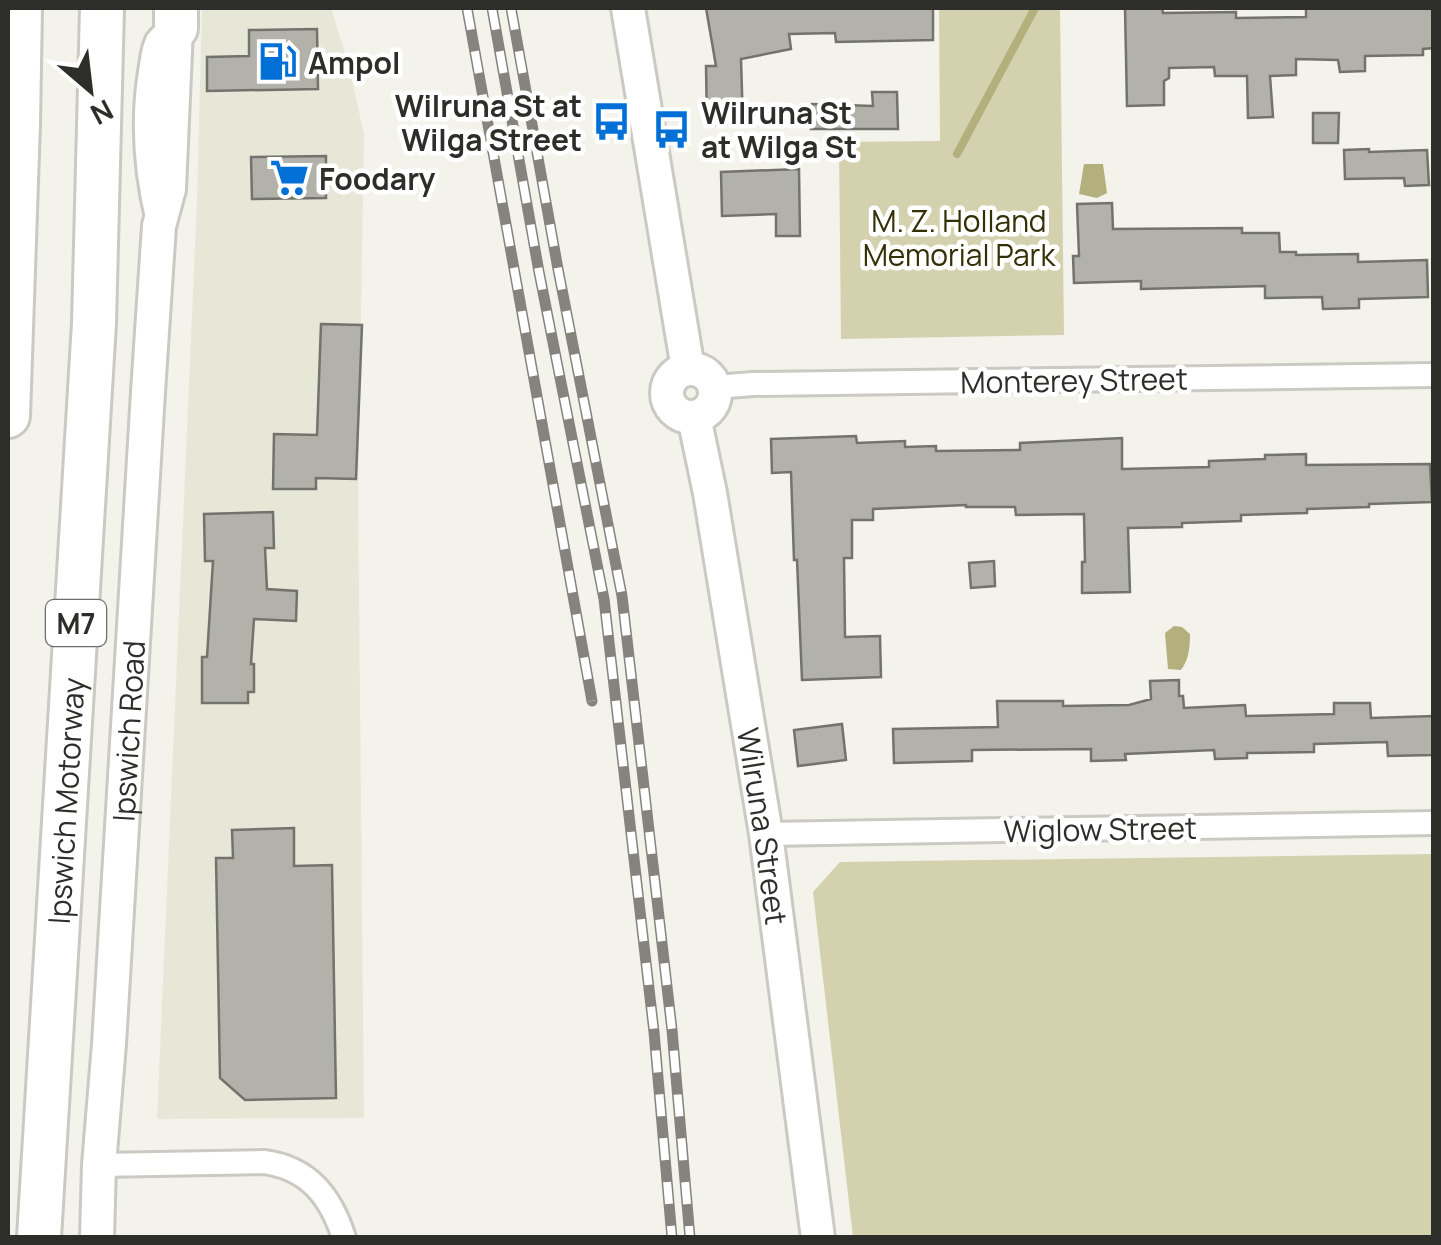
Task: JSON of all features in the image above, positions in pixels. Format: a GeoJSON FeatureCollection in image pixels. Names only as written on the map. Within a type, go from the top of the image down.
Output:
{"type":"FeatureCollection","features":[{"type":"Feature","properties":{"kind":"highway"},"geometry":{"type":"LineString","coordinates":[[8,416],[20,8]]}},
{"type":"Feature","properties":{"kind":"highway","name":"Ipswich Motorway"},"geometry":{"type":"LineString","coordinates":[[38,1238],[94,323],[102,8]]}},
{"type":"Feature","properties":{"kind":"main road"},"geometry":{"type":"LineString","coordinates":[[628,8],[702,378]]}},
{"type":"Feature","properties":{"kind":"main road","name":"Ipswich Road"},"geometry":{"type":"LineString","coordinates":[[97,1238],[159,226],[168,189],[176,18]]}},
{"type":"Feature","properties":{"kind":"main road","name":"Wilruna Street"},"geometry":{"type":"LineString","coordinates":[[702,378],[674,377],[667,396],[673,409],[694,417],[710,493],[766,834],[818,1238]]}},
{"type":"Feature","properties":{"kind":"street","name":"Monterey Street"},"geometry":{"type":"LineString","coordinates":[[702,378],[753,384],[1434,375]]}},
{"type":"Feature","properties":{"kind":"street","name":"Wiglow Street"},"geometry":{"type":"LineString","coordinates":[[766,834],[1434,823]]}},
{"type":"Feature","properties":{"kind":"street"},"geometry":{"type":"LineString","coordinates":[[99,1165],[282,1165],[303,1176],[326,1197],[344,1238]]}},
{"type":"Feature","properties":{"kind":"shaded area"},"geometry":{"type":"Polygon","coordinates":[[[202,8],[331,8],[364,135],[358,490],[364,1118],[157,1119],[202,8]]]}},
{"type":"Feature","properties":{"kind":"shaded area"},"geometry":{"type":"Polygon","coordinates":[[[1084,164],[1103,164],[1107,193],[1097,198],[1079,194],[1084,164]]]}},
{"type":"Feature","properties":{"kind":"shaded area"},"geometry":{"type":"Polygon","coordinates":[[[1174,626],[1190,634],[1181,670],[1168,669],[1165,633],[1174,626]]]}},
{"type":"Feature","properties":{"kind":"green space","name":"M. Z. Holland Memorial Park"},"geometry":{"type":"Polygon","coordinates":[[[939,8],[1060,8],[1064,335],[841,339],[839,142],[940,141],[939,8]]]}},
{"type":"Feature","properties":{"kind":"green space"},"geometry":{"type":"Polygon","coordinates":[[[1433,854],[1433,1237],[853,1237],[813,892],[840,862],[1433,854]]]}},
{"type":"Feature","properties":{"kind":"building"},"geometry":{"type":"Polygon","coordinates":[[[706,8],[933,8],[933,40],[836,42],[835,33],[789,34],[791,49],[741,59],[743,125],[707,125],[706,66],[716,66],[706,8]]]}},
{"type":"Feature","properties":{"kind":"building"},"geometry":{"type":"Polygon","coordinates":[[[1125,8],[1162,8],[1163,13],[1236,12],[1236,18],[1306,17],[1306,8],[1434,8],[1434,48],[1423,49],[1423,55],[1365,56],[1365,71],[1340,72],[1338,60],[1296,59],[1296,75],[1270,76],[1273,117],[1248,118],[1247,76],[1215,76],[1214,67],[1169,68],[1169,78],[1164,81],[1164,105],[1127,106],[1125,8]]]}},
{"type":"Feature","properties":{"kind":"building"},"geometry":{"type":"Polygon","coordinates":[[[317,29],[318,89],[207,91],[207,57],[249,56],[249,30],[317,29]]]}},
{"type":"Feature","properties":{"kind":"building"},"geometry":{"type":"Polygon","coordinates":[[[872,92],[897,92],[898,129],[811,129],[812,104],[873,106],[872,92]]]}},
{"type":"Feature","properties":{"kind":"building"},"geometry":{"type":"Polygon","coordinates":[[[1313,113],[1339,113],[1338,143],[1313,143],[1313,113]]]}},
{"type":"Feature","properties":{"kind":"building"},"geometry":{"type":"Polygon","coordinates":[[[1344,150],[1427,150],[1429,185],[1405,186],[1404,178],[1345,179],[1344,150]]]}},
{"type":"Feature","properties":{"kind":"building","name":"Foodary"},"geometry":{"type":"Polygon","coordinates":[[[326,156],[326,198],[252,199],[251,157],[326,156]]]}},
{"type":"Feature","properties":{"kind":"building"},"geometry":{"type":"Polygon","coordinates":[[[799,169],[800,236],[776,236],[776,214],[722,216],[721,172],[799,169]]]}},
{"type":"Feature","properties":{"kind":"building"},"geometry":{"type":"Polygon","coordinates":[[[1112,203],[1113,229],[1242,228],[1242,233],[1279,233],[1280,252],[1296,255],[1358,254],[1358,262],[1427,260],[1428,297],[1359,299],[1359,308],[1323,309],[1322,297],[1265,298],[1265,286],[1141,289],[1141,281],[1074,283],[1073,256],[1079,256],[1077,204],[1112,203]]]}},
{"type":"Feature","properties":{"kind":"building"},"geometry":{"type":"Polygon","coordinates":[[[321,324],[362,325],[356,479],[316,478],[316,489],[273,489],[274,434],[317,435],[321,324]]]}},
{"type":"Feature","properties":{"kind":"building"},"geometry":{"type":"Polygon","coordinates":[[[856,436],[857,443],[905,441],[905,447],[936,446],[936,451],[1020,450],[1020,443],[1122,438],[1122,469],[1209,467],[1209,461],[1306,454],[1306,465],[1430,464],[1432,502],[1307,509],[1307,513],[1241,515],[1241,521],[1128,528],[1130,592],[1082,593],[1084,514],[1016,515],[1015,507],[966,505],[873,509],[873,520],[852,520],[852,558],[844,558],[845,637],[880,636],[881,677],[802,680],[791,472],[772,473],[771,439],[856,436]]]}},
{"type":"Feature","properties":{"kind":"building"},"geometry":{"type":"Polygon","coordinates":[[[273,512],[274,548],[265,548],[267,589],[297,591],[296,621],[254,619],[254,692],[248,692],[248,703],[202,703],[202,657],[207,657],[213,561],[205,561],[204,514],[273,512]]]}},
{"type":"Feature","properties":{"kind":"building"},"geometry":{"type":"Polygon","coordinates":[[[994,561],[995,586],[971,588],[969,563],[994,561]]]}},
{"type":"Feature","properties":{"kind":"building"},"geometry":{"type":"Polygon","coordinates":[[[1179,680],[1184,708],[1245,705],[1246,716],[1334,714],[1334,703],[1370,703],[1371,718],[1434,716],[1434,755],[1388,756],[1387,742],[1314,744],[1314,752],[1247,753],[1247,758],[1215,759],[1214,750],[1125,754],[1126,760],[1091,761],[1091,749],[972,750],[972,761],[894,763],[893,729],[998,727],[997,701],[1129,705],[1151,699],[1150,681],[1179,680]]]}},
{"type":"Feature","properties":{"kind":"building"},"geometry":{"type":"Polygon","coordinates":[[[842,724],[846,760],[798,766],[794,730],[842,724]]]}},
{"type":"Feature","properties":{"kind":"building"},"geometry":{"type":"Polygon","coordinates":[[[294,828],[294,866],[332,865],[336,1098],[245,1100],[220,1078],[216,858],[233,858],[232,830],[294,828]]]}},
{"type":"Feature","properties":{"kind":"waterway"},"geometry":{"type":"LineString","coordinates":[[957,154],[1035,8]]}},
{"type":"Feature","properties":{"kind":"railway"},"geometry":{"type":"LineString","coordinates":[[467,8],[592,701]]}},
{"type":"Feature","properties":{"kind":"railway"},"geometry":{"type":"LineString","coordinates":[[492,8],[604,599],[654,1032],[672,1238]]}},
{"type":"Feature","properties":{"kind":"railway"},"geometry":{"type":"LineString","coordinates":[[511,8],[622,596],[672,1030],[690,1238]]}},
{"type":"Feature","properties":{"kind":"place","name":"Ampol"},"geometry":{"type":"Point","coordinates":[278,62]}},
{"type":"Feature","properties":{"kind":"place","name":"Wilruna St at Wilga Street"},"geometry":{"type":"Point","coordinates":[612,122]}},
{"type":"Feature","properties":{"kind":"place","name":"Wilruna St at Wilga St"},"geometry":{"type":"Point","coordinates":[671,129]}},
{"type":"Feature","properties":{"kind":"place","name":"Foodary"},"geometry":{"type":"Point","coordinates":[289,178]}}]}
